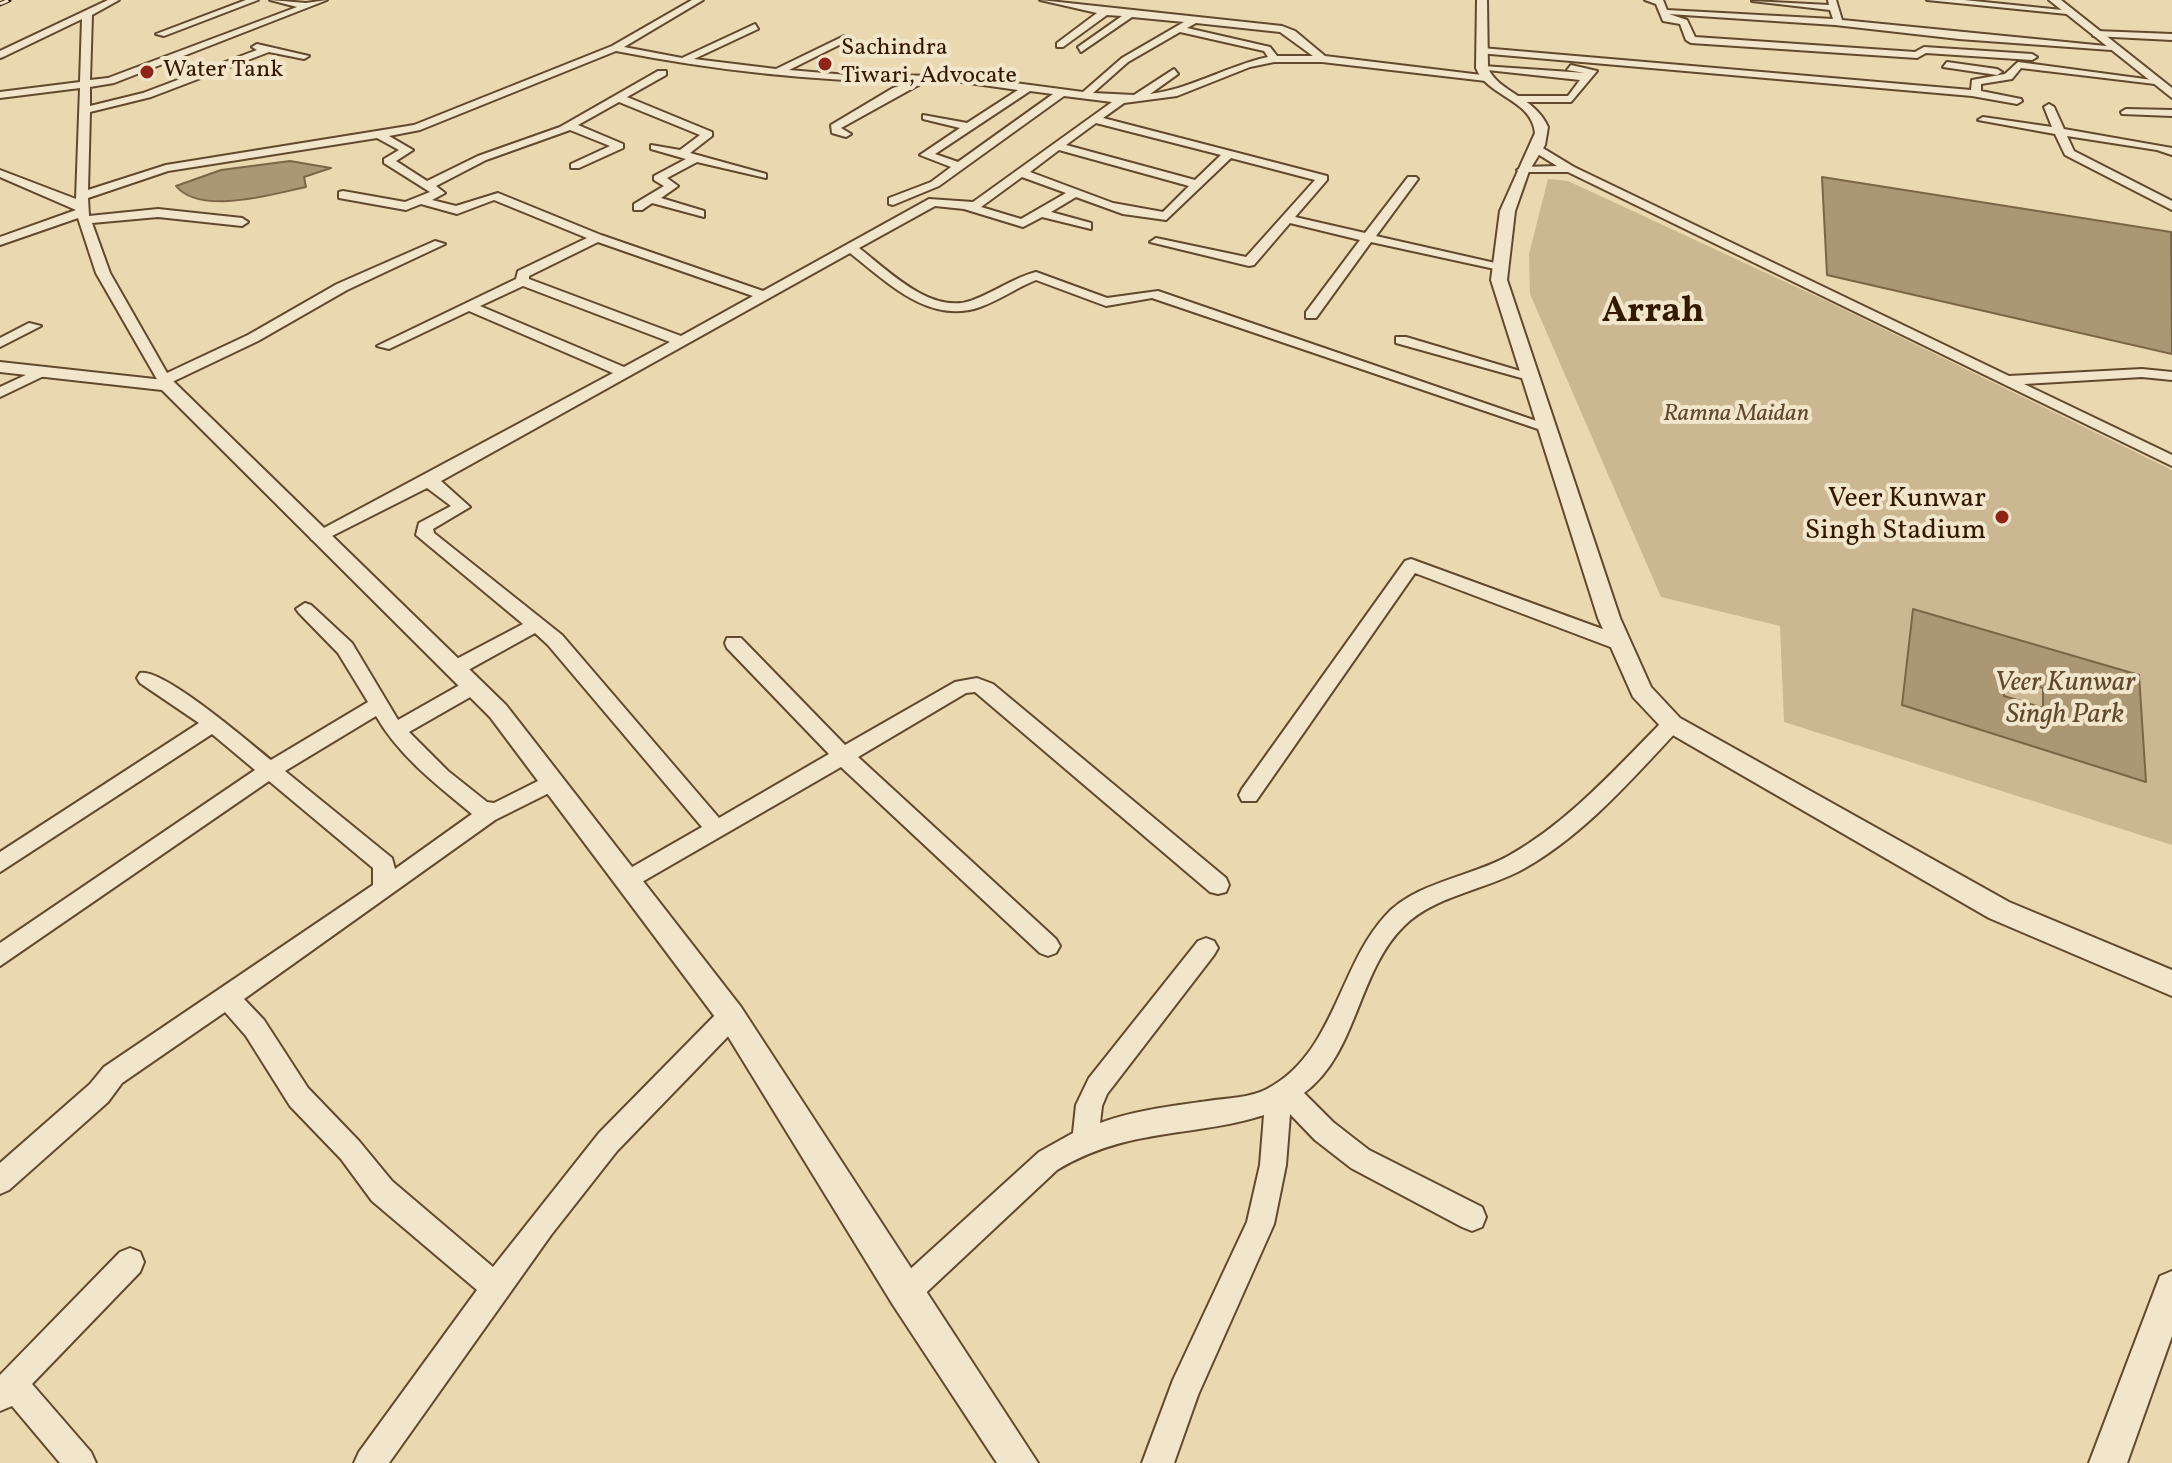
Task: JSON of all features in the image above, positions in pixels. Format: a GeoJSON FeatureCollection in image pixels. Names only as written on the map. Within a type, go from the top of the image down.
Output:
{"type":"FeatureCollection","features":[{"type":"Feature","properties":{"kind":"street"},"geometry":{"type":"LineString","coordinates":[[0,55],[115,0]]}},
{"type":"Feature","properties":{"kind":"street"},"geometry":{"type":"LineString","coordinates":[[161,34],[254,0]]}},
{"type":"Feature","properties":{"kind":"street"},"geometry":{"type":"LineString","coordinates":[[274,0],[307,6]]}},
{"type":"Feature","properties":{"kind":"street"},"geometry":{"type":"LineString","coordinates":[[0,95],[110,81],[323,0]]}},
{"type":"Feature","properties":{"kind":"street"},"geometry":{"type":"LineString","coordinates":[[0,241],[83,209],[166,168],[381,136],[453,115],[615,48],[699,0]]}},
{"type":"Feature","properties":{"kind":"street"},"geometry":{"type":"LineString","coordinates":[[1044,0],[1105,12],[1282,29],[1292,33],[1322,59]]}},
{"type":"Feature","properties":{"kind":"street"},"geometry":{"type":"LineString","coordinates":[[1482,0],[1484,67],[1536,116],[1541,126],[1537,149],[1523,170],[1499,236],[1499,280],[1620,643],[1641,691],[1672,724],[1999,910],[2172,983]]}},
{"type":"Feature","properties":{"kind":"street"},"geometry":{"type":"LineString","coordinates":[[1649,0],[1660,2],[1666,19],[1767,25]]}},
{"type":"Feature","properties":{"kind":"street"},"geometry":{"type":"LineString","coordinates":[[1931,0],[2067,11]]}},
{"type":"Feature","properties":{"kind":"street"},"geometry":{"type":"LineString","coordinates":[[2054,0],[2172,94]]}},
{"type":"Feature","properties":{"kind":"street"},"geometry":{"type":"LineString","coordinates":[[1756,1],[1834,4],[1839,21],[1836,22]]}},
{"type":"Feature","properties":{"kind":"street"},"geometry":{"type":"LineString","coordinates":[[1958,2],[1966,14]]}},
{"type":"Feature","properties":{"kind":"street"},"geometry":{"type":"LineString","coordinates":[[1060,45],[1105,12]]}},
{"type":"Feature","properties":{"kind":"street"},"geometry":{"type":"LineString","coordinates":[[1663,12],[1836,22],[1984,38],[2111,47]]}},
{"type":"Feature","properties":{"kind":"street"},"geometry":{"type":"LineString","coordinates":[[87,14],[83,209],[103,273],[165,383],[498,711],[731,1016],[905,1293],[1019,1463]]}},
{"type":"Feature","properties":{"kind":"street"},"geometry":{"type":"LineString","coordinates":[[1081,49],[1131,14]]}},
{"type":"Feature","properties":{"kind":"street"},"geometry":{"type":"LineString","coordinates":[[203,19],[217,22]]}},
{"type":"Feature","properties":{"kind":"street"},"geometry":{"type":"LineString","coordinates":[[1083,97],[1125,60],[1195,20]]}},
{"type":"Feature","properties":{"kind":"street"},"geometry":{"type":"LineString","coordinates":[[1680,21],[1685,23],[1693,40],[1917,55],[1924,50],[2135,66]]}},
{"type":"Feature","properties":{"kind":"street"},"geometry":{"type":"LineString","coordinates":[[232,26],[246,29]]}},
{"type":"Feature","properties":{"kind":"street"},"geometry":{"type":"LineString","coordinates":[[1975,26],[1984,38]]}},
{"type":"Feature","properties":{"kind":"street"},"geometry":{"type":"LineString","coordinates":[[682,61],[755,27]]}},
{"type":"Feature","properties":{"kind":"street"},"geometry":{"type":"LineString","coordinates":[[1178,30],[1267,49],[1274,59]]}},
{"type":"Feature","properties":{"kind":"street"},"geometry":{"type":"LineString","coordinates":[[2096,34],[2172,37]]}},
{"type":"Feature","properties":{"kind":"street"},"geometry":{"type":"LineString","coordinates":[[777,72],[844,39]]}},
{"type":"Feature","properties":{"kind":"street"},"geometry":{"type":"LineString","coordinates":[[218,40],[304,56]]}},
{"type":"Feature","properties":{"kind":"street"},"geometry":{"type":"LineString","coordinates":[[615,48],[682,61],[777,72],[847,78],[931,78],[1128,100],[1173,94],[1247,65],[1274,59],[1322,59],[1973,93],[2017,101]]}},
{"type":"Feature","properties":{"kind":"street"},"geometry":{"type":"LineString","coordinates":[[86,110],[147,95],[268,49]]}},
{"type":"Feature","properties":{"kind":"street"},"geometry":{"type":"LineString","coordinates":[[1947,65],[2172,94]]}},
{"type":"Feature","properties":{"kind":"street"},"geometry":{"type":"LineString","coordinates":[[1973,93],[1976,82],[2010,74],[2020,65],[2155,81]]}},
{"type":"Feature","properties":{"kind":"street"},"geometry":{"type":"LineString","coordinates":[[1484,67],[1584,83]]}},
{"type":"Feature","properties":{"kind":"street"},"geometry":{"type":"LineString","coordinates":[[1484,67],[1591,70],[1568,100],[1517,99]]}},
{"type":"Feature","properties":{"kind":"street"},"geometry":{"type":"LineString","coordinates":[[969,207],[1094,119],[1174,72]]}},
{"type":"Feature","properties":{"kind":"street"},"geometry":{"type":"LineString","coordinates":[[428,185],[482,158],[570,126],[622,99],[662,73]]}},
{"type":"Feature","properties":{"kind":"street"},"geometry":{"type":"LineString","coordinates":[[846,134],[836,131],[835,127],[897,90],[931,78]]}},
{"type":"Feature","properties":{"kind":"street"},"geometry":{"type":"LineString","coordinates":[[959,166],[926,155],[1026,89]]}},
{"type":"Feature","properties":{"kind":"street"},"geometry":{"type":"LineString","coordinates":[[893,201],[928,187],[1060,94]]}},
{"type":"Feature","properties":{"kind":"street"},"geometry":{"type":"LineString","coordinates":[[622,99],[708,134],[682,154]]}},
{"type":"Feature","properties":{"kind":"street"},"geometry":{"type":"LineString","coordinates":[[2049,107],[2064,145],[2073,155],[2172,206]]}},
{"type":"Feature","properties":{"kind":"street"},"geometry":{"type":"LineString","coordinates":[[1991,110],[2172,152]]}},
{"type":"Feature","properties":{"kind":"street"},"geometry":{"type":"LineString","coordinates":[[2126,112],[2172,113]]}},
{"type":"Feature","properties":{"kind":"street"},"geometry":{"type":"LineString","coordinates":[[927,117],[970,127]]}},
{"type":"Feature","properties":{"kind":"street"},"geometry":{"type":"LineString","coordinates":[[1094,119],[1323,178],[1246,262],[1156,242]]}},
{"type":"Feature","properties":{"kind":"street"},"geometry":{"type":"LineString","coordinates":[[1983,120],[2057,126]]}},
{"type":"Feature","properties":{"kind":"street"},"geometry":{"type":"LineString","coordinates":[[570,126],[619,146],[575,166]]}},
{"type":"Feature","properties":{"kind":"street"},"geometry":{"type":"LineString","coordinates":[[343,195],[405,206],[439,193],[388,161],[407,150],[381,136]]}},
{"type":"Feature","properties":{"kind":"street"},"geometry":{"type":"LineString","coordinates":[[2064,145],[2172,161]]}},
{"type":"Feature","properties":{"kind":"street"},"geometry":{"type":"LineString","coordinates":[[1055,146],[1199,185]]}},
{"type":"Feature","properties":{"kind":"street"},"geometry":{"type":"LineString","coordinates":[[655,147],[762,176]]}},
{"type":"Feature","properties":{"kind":"street"},"geometry":{"type":"LineString","coordinates":[[1537,149],[1570,169],[2172,461]]}},
{"type":"Feature","properties":{"kind":"street"},"geometry":{"type":"LineString","coordinates":[[1018,172],[1057,183],[1073,194],[1166,216],[1229,153]]}},
{"type":"Feature","properties":{"kind":"street"},"geometry":{"type":"LineString","coordinates":[[638,207],[672,186],[658,178],[696,158]]}},
{"type":"Feature","properties":{"kind":"street"},"geometry":{"type":"LineString","coordinates":[[1523,170],[1570,169]]}},
{"type":"Feature","properties":{"kind":"street"},"geometry":{"type":"LineString","coordinates":[[0,173],[83,209],[242,222]]}},
{"type":"Feature","properties":{"kind":"street"},"geometry":{"type":"LineString","coordinates":[[1311,315],[1412,179]]}},
{"type":"Feature","properties":{"kind":"street"},"geometry":{"type":"LineString","coordinates":[[318,536],[433,479],[937,200],[1020,222],[1073,194]]}},
{"type":"Feature","properties":{"kind":"street"},"geometry":{"type":"LineString","coordinates":[[422,201],[457,210],[494,196],[597,238],[763,295]]}},
{"type":"Feature","properties":{"kind":"street"},"geometry":{"type":"LineString","coordinates":[[651,199],[700,214]]}},
{"type":"Feature","properties":{"kind":"street"},"geometry":{"type":"LineString","coordinates":[[1041,213],[1087,226]]}},
{"type":"Feature","properties":{"kind":"street"},"geometry":{"type":"LineString","coordinates":[[1287,219],[1499,268]]}},
{"type":"Feature","properties":{"kind":"street"},"geometry":{"type":"LineString","coordinates":[[522,281],[523,274],[597,238]]}},
{"type":"Feature","properties":{"kind":"street"},"geometry":{"type":"LineString","coordinates":[[0,367],[165,383],[342,287],[439,244]]}},
{"type":"Feature","properties":{"kind":"street"},"geometry":{"type":"LineString","coordinates":[[850,247],[925,300],[942,307],[972,306],[1036,276],[1106,302],[1153,294],[1546,427]]}},
{"type":"Feature","properties":{"kind":"street"},"geometry":{"type":"LineString","coordinates":[[384,346],[522,281],[681,341]]}},
{"type":"Feature","properties":{"kind":"street"},"geometry":{"type":"LineString","coordinates":[[470,307],[623,372]]}},
{"type":"Feature","properties":{"kind":"street"},"geometry":{"type":"LineString","coordinates":[[0,343],[34,326]]}},
{"type":"Feature","properties":{"kind":"street"},"geometry":{"type":"LineString","coordinates":[[1401,340],[1530,376]]}},
{"type":"Feature","properties":{"kind":"street"},"geometry":{"type":"LineString","coordinates":[[0,393],[43,371]]}},
{"type":"Feature","properties":{"kind":"street"},"geometry":{"type":"LineString","coordinates":[[2009,380],[2142,373],[2172,376]]}},
{"type":"Feature","properties":{"kind":"street"},"geometry":{"type":"LineString","coordinates":[[433,479],[433,485],[462,507],[425,527],[424,532],[537,624],[584,672],[717,830]]}},
{"type":"Feature","properties":{"kind":"street"},"geometry":{"type":"LineString","coordinates":[[1249,795],[1411,565],[1620,643]]}},
{"type":"Feature","properties":{"kind":"street"},"geometry":{"type":"LineString","coordinates":[[305,609],[345,648],[395,731],[441,777],[489,813]]}},
{"type":"Feature","properties":{"kind":"street"},"geometry":{"type":"LineString","coordinates":[[395,731],[537,624]]}},
{"type":"Feature","properties":{"kind":"street"},"geometry":{"type":"LineString","coordinates":[[734,643],[844,757],[1048,946]]}},
{"type":"Feature","properties":{"kind":"street"},"geometry":{"type":"LineString","coordinates":[[147,678],[211,725],[384,864],[384,889]]}},
{"type":"Feature","properties":{"kind":"street"},"geometry":{"type":"LineString","coordinates":[[628,881],[962,687],[977,685],[1218,885]]}},
{"type":"Feature","properties":{"kind":"street"},"geometry":{"type":"LineString","coordinates":[[0,956],[268,771],[379,705]]}},
{"type":"Feature","properties":{"kind":"street"},"geometry":{"type":"LineString","coordinates":[[905,1293],[1048,1161],[1086,1139],[1156,1121],[1249,1107],[1282,1095],[1303,1079],[1329,1043],[1380,940],[1396,919],[1412,908],[1516,863],[1548,843],[1590,808],[1672,724]]}},
{"type":"Feature","properties":{"kind":"street"},"geometry":{"type":"LineString","coordinates":[[0,863],[211,725]]}},
{"type":"Feature","properties":{"kind":"street"},"geometry":{"type":"LineString","coordinates":[[5,1169],[99,1093],[113,1075],[214,1002],[227,997],[489,813],[552,782]]}},
{"type":"Feature","properties":{"kind":"street"},"geometry":{"type":"LineString","coordinates":[[1086,1139],[1089,1105],[1098,1086],[1206,948]]}},
{"type":"Feature","properties":{"kind":"street"},"geometry":{"type":"LineString","coordinates":[[227,997],[255,1028],[299,1097],[350,1150],[382,1191],[496,1288]]}},
{"type":"Feature","properties":{"kind":"street"},"geometry":{"type":"LineString","coordinates":[[370,1463],[541,1225],[608,1142],[731,1016]]}},
{"type":"Feature","properties":{"kind":"street"},"geometry":{"type":"LineString","coordinates":[[1282,1095],[1351,1153],[1472,1217]]}},
{"type":"Feature","properties":{"kind":"street"},"geometry":{"type":"LineString","coordinates":[[1158,1463],[1189,1379],[1260,1224],[1273,1165],[1282,1095]]}},
{"type":"Feature","properties":{"kind":"street"},"geometry":{"type":"LineString","coordinates":[[80,1463],[6,1390],[130,1262]]}},
{"type":"Feature","properties":{"kind":"street"},"geometry":{"type":"LineString","coordinates":[[2108,1463],[2169,1310]]}},
{"type":"Feature","properties":{"kind":"green space","name":"Ramna Maidan"},"geometry":{"type":"Polygon","coordinates":[[[1548,179],[1568,181],[1833,304],[2172,470],[2172,845],[1784,722],[1780,626],[1661,597],[1530,294],[1529,254],[1548,179]]]}},
{"type":"Feature","properties":{"kind":"shaded area"},"geometry":{"type":"Polygon","coordinates":[[[290,161],[331,168],[304,177],[306,187],[257,198],[202,200],[187,195],[176,186],[221,170],[290,161]]]}},
{"type":"Feature","properties":{"kind":"shaded area"},"geometry":{"type":"Polygon","coordinates":[[[1822,177],[2171,232],[2172,354],[1827,275],[1822,177]]]}},
{"type":"Feature","properties":{"kind":"shaded area"},"geometry":{"type":"Polygon","coordinates":[[[1913,609],[2139,675],[2146,782],[1902,705],[1913,609]],[[2005,677],[2004,696],[2043,708],[2043,688],[2005,677]]]}},
{"type":"Feature","properties":{"kind":"railway"},"geometry":{"type":"LineString","coordinates":[[0,4],[9,0]]}},
{"type":"Feature","properties":{"kind":"place","name":"Sachindra Tiwari, Advocate"},"geometry":{"type":"Point","coordinates":[825,64]}},
{"type":"Feature","properties":{"kind":"place","name":"Water Tank"},"geometry":{"type":"Point","coordinates":[147,72]}},
{"type":"Feature","properties":{"kind":"place","name":"Veer Kunwar Singh Stadium"},"geometry":{"type":"Point","coordinates":[2002,517]}},
{"type":"Feature","properties":{"kind":"district","name":"Arrah"},"geometry":{"type":"Point","coordinates":[1653,314]}},
{"type":"Feature","properties":{"kind":"park label","name":"Veer Kunwar Singh Park"},"geometry":{"type":"Point","coordinates":[2065,701]}}]}
